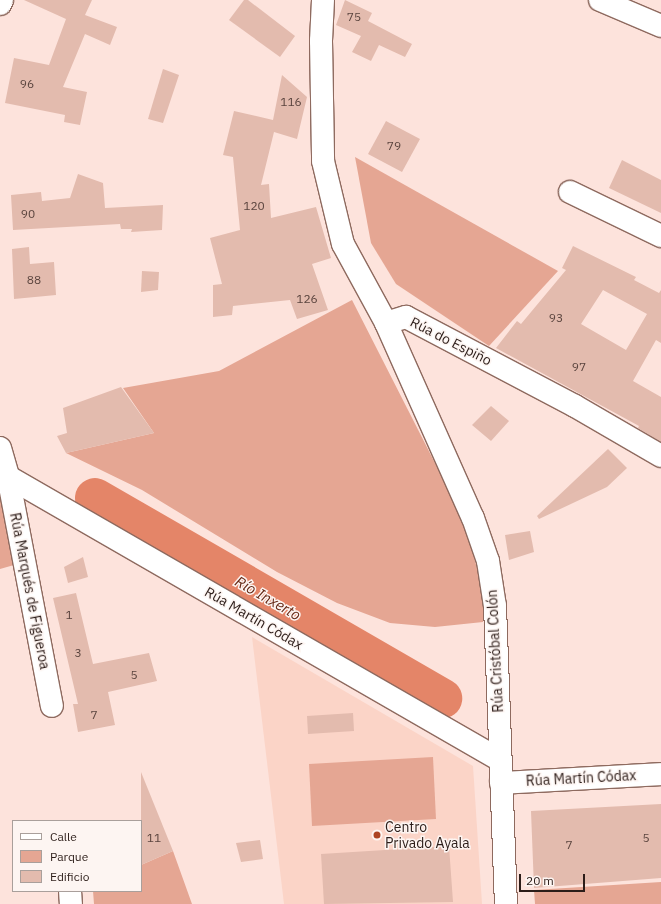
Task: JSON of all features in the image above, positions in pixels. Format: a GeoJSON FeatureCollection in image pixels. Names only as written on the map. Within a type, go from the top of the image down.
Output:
{"type":"FeatureCollection","features":[{"type":"Feature","properties":{"kind":"street"},"geometry":{"type":"LineString","coordinates":[[0,4],[2,0]]}},
{"type":"Feature","properties":{"kind":"street"},"geometry":{"type":"LineString","coordinates":[[324,0],[321,41],[323,161],[343,244],[386,323]]}},
{"type":"Feature","properties":{"kind":"street"},"geometry":{"type":"LineString","coordinates":[[600,0],[661,26]]}},
{"type":"Feature","properties":{"kind":"street"},"geometry":{"type":"LineString","coordinates":[[570,192],[661,236]]}},
{"type":"Feature","properties":{"kind":"street","name":"Rúa do Espiño"},"geometry":{"type":"LineString","coordinates":[[386,323],[406,317],[575,406],[661,456]]}},
{"type":"Feature","properties":{"kind":"street","name":"Rúa Cristóbal Colón"},"geometry":{"type":"LineString","coordinates":[[386,323],[473,518],[488,561],[495,606],[506,904]]}},
{"type":"Feature","properties":{"kind":"street","name":"Rúa Marqués de Figueroa"},"geometry":{"type":"LineString","coordinates":[[0,448],[4,474],[52,706]]}},
{"type":"Feature","properties":{"kind":"street","name":"Rúa Martín Códax"},"geometry":{"type":"LineString","coordinates":[[4,474],[500,760]]}},
{"type":"Feature","properties":{"kind":"street","name":"Rúa Martín Códax"},"geometry":{"type":"LineString","coordinates":[[501,783],[661,774]]}},
{"type":"Feature","properties":{"kind":"street"},"geometry":{"type":"LineString","coordinates":[[70,892],[71,904]]}},
{"type":"Feature","properties":{"kind":"shaded area","name":"Centro Privado Ayala"},"geometry":{"type":"Polygon","coordinates":[[[252,637],[473,766],[482,904],[284,904],[252,637]]]}},
{"type":"Feature","properties":{"kind":"green space"},"geometry":{"type":"Polygon","coordinates":[[[355,157],[558,271],[489,346],[396,284],[371,243],[355,157]]]}},
{"type":"Feature","properties":{"kind":"green space"},"geometry":{"type":"Polygon","coordinates":[[[352,300],[463,518],[484,593],[483,622],[435,627],[390,623],[337,603],[277,572],[142,490],[66,453],[154,433],[123,388],[219,371],[352,300]]]}},
{"type":"Feature","properties":{"kind":"green space"},"geometry":{"type":"Polygon","coordinates":[[[0,491],[14,565],[0,569],[0,491]]]}},
{"type":"Feature","properties":{"kind":"green space"},"geometry":{"type":"Polygon","coordinates":[[[433,757],[436,819],[312,826],[309,764],[433,757]]]}},
{"type":"Feature","properties":{"kind":"green space"},"geometry":{"type":"Polygon","coordinates":[[[173,851],[192,904],[94,904],[93,892],[142,892],[142,865],[173,851]]]}},
{"type":"Feature","properties":{"kind":"green space"},"geometry":{"type":"Polygon","coordinates":[[[661,882],[661,904],[535,904],[534,890],[661,882]]]}},
{"type":"Feature","properties":{"kind":"building"},"geometry":{"type":"Polygon","coordinates":[[[24,0],[92,0],[85,15],[117,27],[110,45],[85,34],[63,87],[87,92],[80,125],[64,122],[65,115],[5,103],[14,58],[49,65],[66,19],[24,0]]]}},
{"type":"Feature","properties":{"kind":"building"},"geometry":{"type":"Polygon","coordinates":[[[244,0],[248,0],[295,36],[280,57],[229,20],[244,0]]]}},
{"type":"Feature","properties":{"kind":"building"},"geometry":{"type":"Polygon","coordinates":[[[345,0],[372,13],[368,21],[412,44],[405,57],[379,45],[371,61],[352,52],[361,36],[336,25],[345,0]]]}},
{"type":"Feature","properties":{"kind":"building"},"geometry":{"type":"Polygon","coordinates":[[[163,69],[179,75],[163,123],[148,119],[163,69]]]}},
{"type":"Feature","properties":{"kind":"building"},"geometry":{"type":"Polygon","coordinates":[[[282,75],[307,97],[297,139],[274,132],[261,185],[269,184],[271,218],[316,207],[331,258],[312,264],[328,310],[297,319],[290,300],[233,306],[232,315],[213,317],[213,285],[222,284],[210,238],[240,230],[233,157],[223,155],[234,111],[273,120],[282,75]]]}},
{"type":"Feature","properties":{"kind":"building"},"geometry":{"type":"Polygon","coordinates":[[[386,121],[420,139],[402,172],[368,154],[386,121]]]}},
{"type":"Feature","properties":{"kind":"building"},"geometry":{"type":"Polygon","coordinates":[[[622,160],[661,180],[661,213],[609,188],[622,160]]]}},
{"type":"Feature","properties":{"kind":"building"},"geometry":{"type":"Polygon","coordinates":[[[78,174],[103,183],[105,208],[163,205],[162,230],[131,232],[132,229],[121,229],[120,224],[13,230],[11,195],[41,192],[42,201],[70,198],[78,174]]]}},
{"type":"Feature","properties":{"kind":"building"},"geometry":{"type":"Polygon","coordinates":[[[573,246],[636,277],[634,280],[659,293],[661,290],[661,343],[656,340],[633,381],[661,397],[661,442],[638,428],[639,426],[496,348],[517,321],[521,324],[566,270],[562,268],[573,246]],[[603,290],[581,324],[626,350],[647,314],[603,290]]]}},
{"type":"Feature","properties":{"kind":"building"},"geometry":{"type":"Polygon","coordinates":[[[29,247],[30,264],[54,262],[56,295],[14,299],[12,249],[29,247]]]}},
{"type":"Feature","properties":{"kind":"building"},"geometry":{"type":"Polygon","coordinates":[[[142,271],[159,272],[158,290],[141,292],[142,271]]]}},
{"type":"Feature","properties":{"kind":"building"},"geometry":{"type":"Polygon","coordinates":[[[121,387],[154,433],[66,453],[57,436],[67,433],[63,408],[121,387]]]}},
{"type":"Feature","properties":{"kind":"building"},"geometry":{"type":"Polygon","coordinates":[[[491,406],[509,421],[491,441],[472,425],[491,406]]]}},
{"type":"Feature","properties":{"kind":"building"},"geometry":{"type":"Polygon","coordinates":[[[608,449],[627,468],[607,487],[539,519],[537,516],[608,449]]]}},
{"type":"Feature","properties":{"kind":"building"},"geometry":{"type":"Polygon","coordinates":[[[530,531],[534,552],[509,560],[505,535],[530,531]]]}},
{"type":"Feature","properties":{"kind":"building"},"geometry":{"type":"Polygon","coordinates":[[[83,557],[88,577],[68,583],[64,567],[83,557]]]}},
{"type":"Feature","properties":{"kind":"building"},"geometry":{"type":"Polygon","coordinates":[[[76,593],[93,664],[149,653],[157,681],[108,692],[115,725],[78,732],[73,704],[78,704],[53,598],[76,593]]]}},
{"type":"Feature","properties":{"kind":"building"},"geometry":{"type":"Polygon","coordinates":[[[353,713],[354,731],[308,734],[307,716],[353,713]]]}},
{"type":"Feature","properties":{"kind":"building"},"geometry":{"type":"Polygon","coordinates":[[[141,772],[173,851],[142,865],[141,772]]]}},
{"type":"Feature","properties":{"kind":"building"},"geometry":{"type":"Polygon","coordinates":[[[661,804],[661,878],[534,888],[531,811],[661,804]]]}},
{"type":"Feature","properties":{"kind":"building"},"geometry":{"type":"Polygon","coordinates":[[[260,840],[263,859],[241,862],[236,843],[260,840]]]}},
{"type":"Feature","properties":{"kind":"building"},"geometry":{"type":"Polygon","coordinates":[[[449,846],[453,902],[324,904],[321,854],[449,846]]]}},
{"type":"Feature","properties":{"kind":"waterway","name":"Río Inxerto"},"geometry":{"type":"LineString","coordinates":[[95,498],[442,698]]}},
{"type":"Feature","properties":{"kind":"place","name":"Centro Privado Ayala"},"geometry":{"type":"Point","coordinates":[377,835]}}]}
